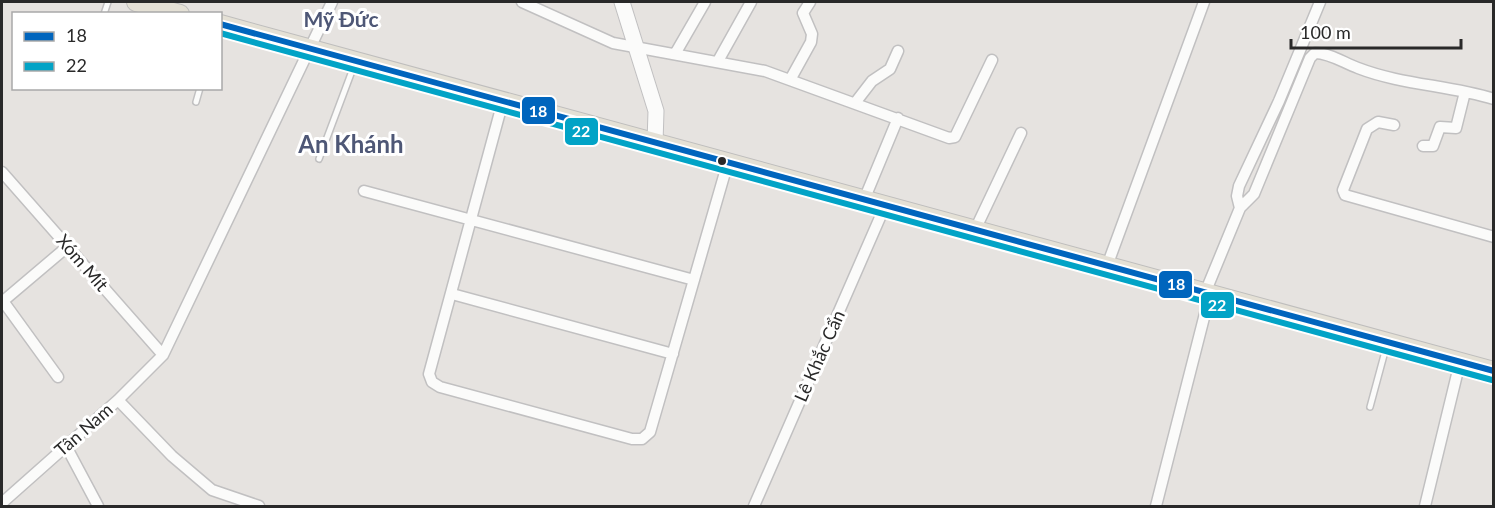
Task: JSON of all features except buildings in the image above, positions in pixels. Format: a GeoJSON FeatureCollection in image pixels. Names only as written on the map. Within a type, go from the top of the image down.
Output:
{"type":"FeatureCollection","features":[{"type":"Feature","properties":{"kind":"main road"},"geometry":{"type":"LineString","coordinates":[[136,2],[173,12]]}},
{"type":"Feature","properties":{"kind":"main road"},"geometry":{"type":"LineString","coordinates":[[622,2],[656,111],[655,143]]}},
{"type":"Feature","properties":{"kind":"main road"},"geometry":{"type":"LineString","coordinates":[[222,25],[1494,371]]}},
{"type":"Feature","properties":{"kind":"street","name":"Tân Nam"},"geometry":{"type":"LineString","coordinates":[[4,503],[118,400],[163,355],[332,2]]}},
{"type":"Feature","properties":{"kind":"street"},"geometry":{"type":"LineString","coordinates":[[522,2],[613,43],[718,61],[790,80],[945,137],[955,137],[992,60]]}},
{"type":"Feature","properties":{"kind":"street"},"geometry":{"type":"LineString","coordinates":[[675,54],[705,2]]}},
{"type":"Feature","properties":{"kind":"street"},"geometry":{"type":"LineString","coordinates":[[718,61],[752,2]]}},
{"type":"Feature","properties":{"kind":"street"},"geometry":{"type":"LineString","coordinates":[[790,80],[811,42],[812,34],[803,13],[810,2]]}},
{"type":"Feature","properties":{"kind":"street"},"geometry":{"type":"LineString","coordinates":[[1107,266],[1204,2]]}},
{"type":"Feature","properties":{"kind":"street"},"geometry":{"type":"LineString","coordinates":[[1240,208],[1237,196],[1239,186],[1279,101],[1320,2]]}},
{"type":"Feature","properties":{"kind":"street"},"geometry":{"type":"LineString","coordinates":[[855,103],[872,81],[890,69],[898,51]]}},
{"type":"Feature","properties":{"kind":"street"},"geometry":{"type":"LineString","coordinates":[[1156,507],[1207,293],[1240,208],[1254,194],[1310,58],[1315,53],[1324,53],[1349,65],[1393,80],[1494,99]]}},
{"type":"Feature","properties":{"kind":"street"},"geometry":{"type":"LineString","coordinates":[[1423,146],[1433,146],[1440,127],[1456,128],[1465,92]]}},
{"type":"Feature","properties":{"kind":"street"},"geometry":{"type":"LineString","coordinates":[[502,101],[429,374],[432,382],[440,387],[598,430],[632,439],[642,439],[650,432],[728,162]]}},
{"type":"Feature","properties":{"kind":"street"},"geometry":{"type":"LineString","coordinates":[[864,200],[898,118]]}},
{"type":"Feature","properties":{"kind":"street"},"geometry":{"type":"LineString","coordinates":[[1395,125],[1378,122],[1367,129],[1343,190],[1345,195],[1494,237]]}},
{"type":"Feature","properties":{"kind":"street"},"geometry":{"type":"LineString","coordinates":[[975,230],[1021,132]]}},
{"type":"Feature","properties":{"kind":"street","name":"Xóm Mít"},"geometry":{"type":"LineString","coordinates":[[2,171],[163,355]]}},
{"type":"Feature","properties":{"kind":"street"},"geometry":{"type":"LineString","coordinates":[[364,191],[694,280]]}},
{"type":"Feature","properties":{"kind":"street","name":"Lê Khắc Cẩn"},"geometry":{"type":"LineString","coordinates":[[754,507],[885,206]]}},
{"type":"Feature","properties":{"kind":"street"},"geometry":{"type":"LineString","coordinates":[[58,377],[2,302],[67,247]]}},
{"type":"Feature","properties":{"kind":"street"},"geometry":{"type":"LineString","coordinates":[[452,294],[674,354]]}},
{"type":"Feature","properties":{"kind":"street"},"geometry":{"type":"LineString","coordinates":[[1425,507],[1460,362]]}},
{"type":"Feature","properties":{"kind":"street"},"geometry":{"type":"LineString","coordinates":[[118,400],[172,456],[212,490],[234,503],[259,507]]}},
{"type":"Feature","properties":{"kind":"street"},"geometry":{"type":"LineString","coordinates":[[66,446],[98,507]]}},
{"type":"Feature","properties":{"kind":"lane"},"geometry":{"type":"LineString","coordinates":[[319,159],[356,61]]}},
{"type":"Feature","properties":{"kind":"lane"},"geometry":{"type":"LineString","coordinates":[[196,102],[199,90]]}},
{"type":"Feature","properties":{"kind":"lane"},"geometry":{"type":"LineString","coordinates":[[1370,407],[1388,342]]}},
{"type":"Feature","properties":{"kind":"transit line","name":"18"},"geometry":{"type":"LineString","coordinates":[[222,25],[1494,371]]}},
{"type":"Feature","properties":{"kind":"transit line","name":"22"},"geometry":{"type":"LineString","coordinates":[[222,34],[1492,380]]}},
{"type":"Feature","properties":{"kind":"district","name":"Mỹ Đức"},"geometry":{"type":"Point","coordinates":[341,20]}},
{"type":"Feature","properties":{"kind":"district","name":"An Khánh"},"geometry":{"type":"Point","coordinates":[351,145]}}]}
